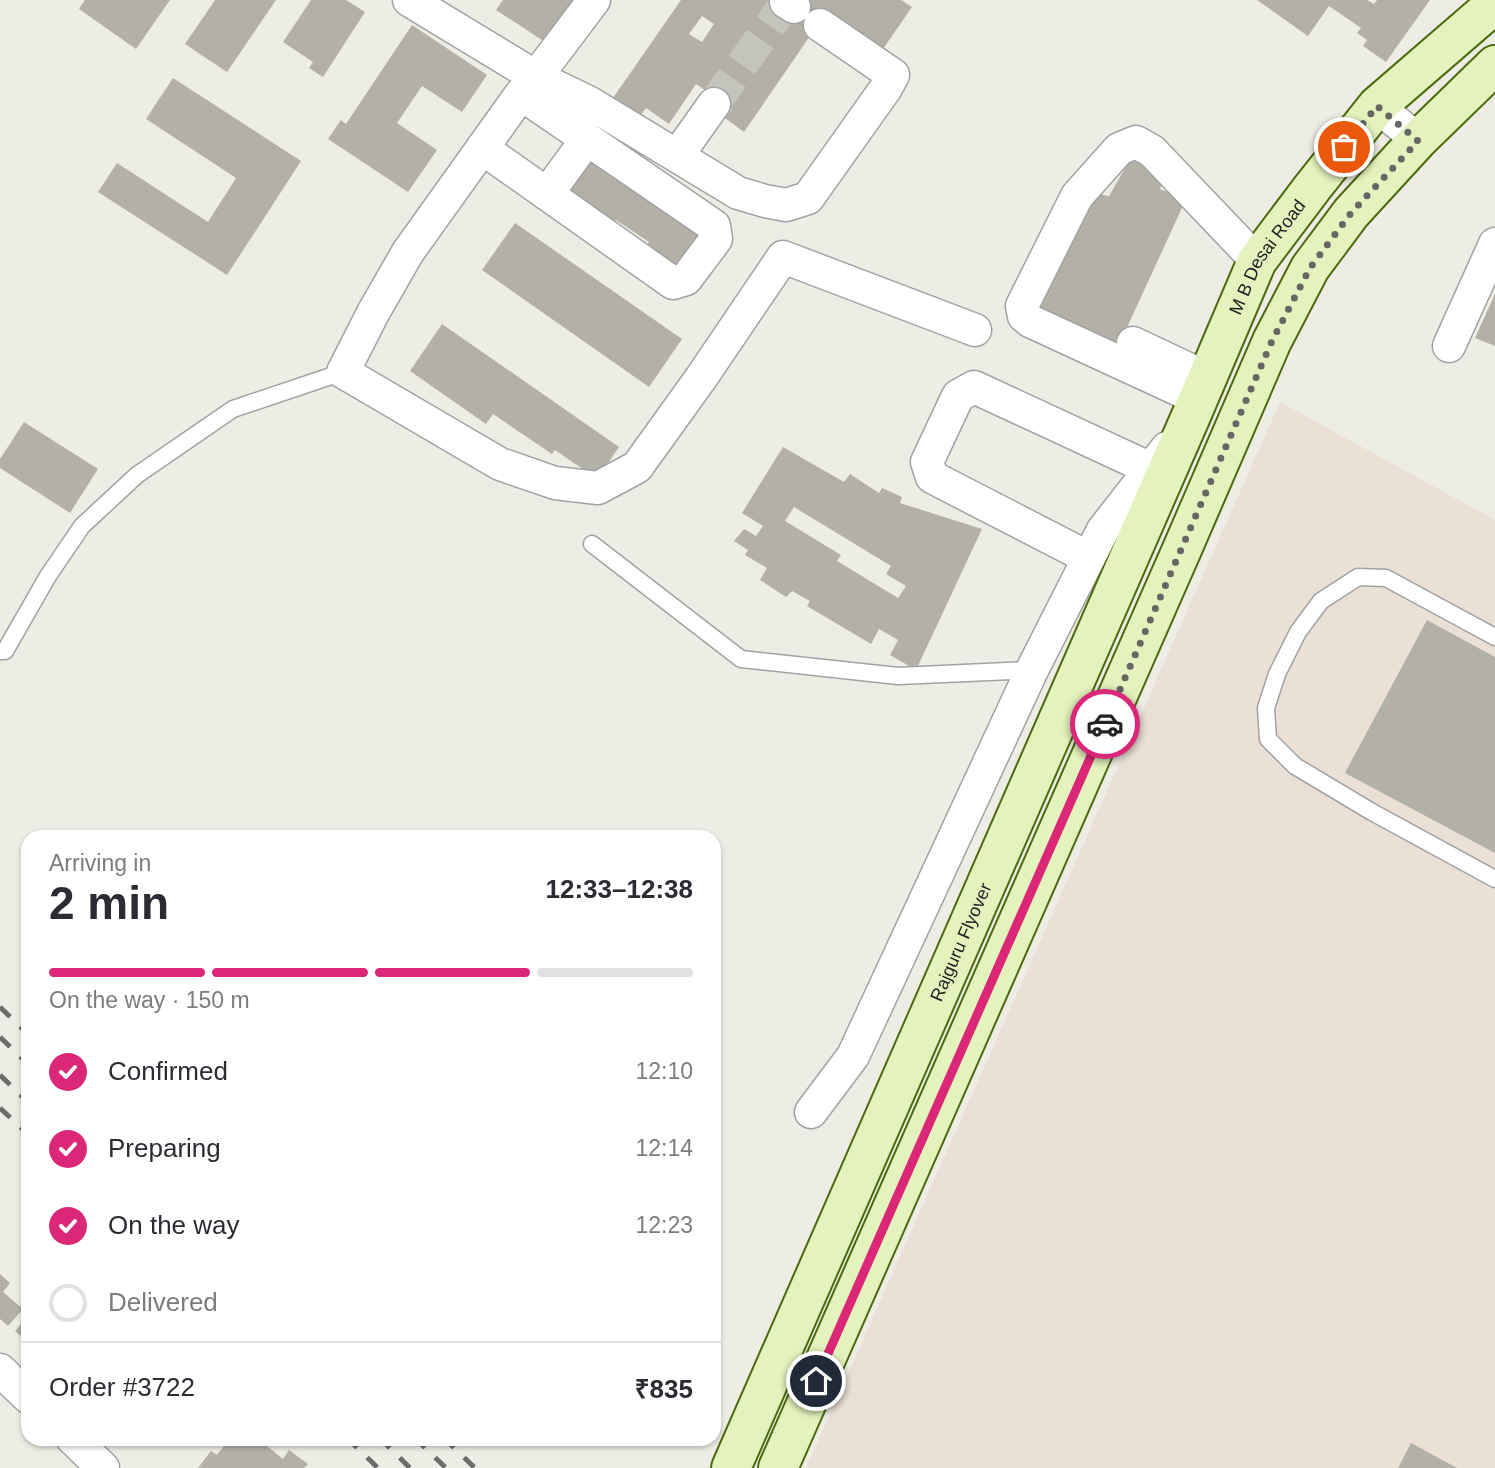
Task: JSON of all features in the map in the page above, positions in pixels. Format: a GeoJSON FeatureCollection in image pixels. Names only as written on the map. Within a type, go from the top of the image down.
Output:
{"type":"FeatureCollection","features":[{"type":"Feature","properties":{"kind":"main road","name":"M B Desai Road"},"geometry":{"type":"LineString","coordinates":[[1199,398],[1257,261],[1377,106],[1495,4]]}},
{"type":"Feature","properties":{"kind":"main road"},"geometry":{"type":"LineString","coordinates":[[778,1468],[1272,341],[1310,268],[1351,213],[1418,141],[1490,77]]}},
{"type":"Feature","properties":{"kind":"main road","name":"Rajguru Flyover"},"geometry":{"type":"LineString","coordinates":[[731,1468],[1199,398]]}},
{"type":"Feature","properties":{"kind":"street"},"geometry":{"type":"LineString","coordinates":[[594,0],[482,148],[408,252],[343,372],[500,464],[555,483],[598,488],[637,467],[783,257],[975,330]]}},
{"type":"Feature","properties":{"kind":"street"},"geometry":{"type":"LineString","coordinates":[[427,5],[528,86],[587,139],[714,226],[716,239],[686,279],[673,284],[482,148]]}},
{"type":"Feature","properties":{"kind":"street"},"geometry":{"type":"LineString","coordinates":[[528,86],[588,102],[738,193],[786,205],[808,198],[893,75],[820,25]]}},
{"type":"Feature","properties":{"kind":"street"},"geometry":{"type":"LineString","coordinates":[[677,156],[715,104]]}},
{"type":"Feature","properties":{"kind":"street"},"geometry":{"type":"LineString","coordinates":[[1377,106],[1418,141]]}},
{"type":"Feature","properties":{"kind":"street"},"geometry":{"type":"LineString","coordinates":[[547,194],[587,139]]}},
{"type":"Feature","properties":{"kind":"street"},"geometry":{"type":"LineString","coordinates":[[1199,398],[1030,321],[1024,316],[1021,306],[1077,196],[1119,149],[1136,142],[1152,151],[1257,261]]}},
{"type":"Feature","properties":{"kind":"street"},"geometry":{"type":"LineString","coordinates":[[1449,346],[1495,244]]}},
{"type":"Feature","properties":{"kind":"street"},"geometry":{"type":"LineString","coordinates":[[1133,343],[1199,398]]}},
{"type":"Feature","properties":{"kind":"street"},"geometry":{"type":"LineString","coordinates":[[1089,558],[932,478],[927,462],[958,396],[974,387],[1151,469]]}},
{"type":"Feature","properties":{"kind":"street"},"geometry":{"type":"LineString","coordinates":[[811,1112],[853,1056],[1032,670],[1103,530],[1151,469],[1199,398]]}},
{"type":"Feature","properties":{"kind":"street"},"geometry":{"type":"LineString","coordinates":[[0,1370],[21,1390]]}},
{"type":"Feature","properties":{"kind":"street"},"geometry":{"type":"LineString","coordinates":[[80,1446],[103,1468]]}},
{"type":"Feature","properties":{"kind":"lane"},"geometry":{"type":"LineString","coordinates":[[0,651],[5,651],[48,576],[82,526],[137,475],[233,409],[343,372]]}},
{"type":"Feature","properties":{"kind":"lane"},"geometry":{"type":"LineString","coordinates":[[592,544],[741,659],[898,676],[1032,670]]}},
{"type":"Feature","properties":{"kind":"lane"},"geometry":{"type":"LineString","coordinates":[[1495,637],[1386,578],[1358,577],[1321,601],[1298,632],[1277,674],[1266,708],[1268,739],[1295,766],[1371,812],[1495,879]]}},
{"type":"Feature","properties":{"kind":"shaded area"},"geometry":{"type":"Polygon","coordinates":[[[1280,402],[1495,520],[1495,1468],[806,1468],[1280,402]]]}},
{"type":"Feature","properties":{"kind":"building"},"geometry":{"type":"Polygon","coordinates":[[[85,0],[170,0],[136,49],[79,9],[85,0]]]}},
{"type":"Feature","properties":{"kind":"building"},"geometry":{"type":"Polygon","coordinates":[[[215,0],[276,0],[227,72],[185,44],[215,0]]]}},
{"type":"Feature","properties":{"kind":"building"},"geometry":{"type":"Polygon","coordinates":[[[311,0],[346,0],[365,12],[323,77],[309,68],[313,62],[283,42],[311,0]]]}},
{"type":"Feature","properties":{"kind":"building"},"geometry":{"type":"Polygon","coordinates":[[[503,0],[573,0],[545,42],[496,10],[503,0]]]}},
{"type":"Feature","properties":{"kind":"building"},"geometry":{"type":"Polygon","coordinates":[[[681,0],[772,0],[763,12],[784,27],[803,0],[901,0],[912,7],[876,59],[821,20],[744,132],[725,118],[732,109],[696,84],[669,124],[646,108],[640,116],[613,98],[681,0]],[[702,16],[689,34],[702,42],[714,24],[702,16]]]}},
{"type":"Feature","properties":{"kind":"building"},"geometry":{"type":"Polygon","coordinates":[[[1257,0],[1367,0],[1374,4],[1377,0],[1430,0],[1386,62],[1363,46],[1367,40],[1357,33],[1361,28],[1329,6],[1308,36],[1257,0]]]}},
{"type":"Feature","properties":{"kind":"building"},"geometry":{"type":"Polygon","coordinates":[[[412,25],[487,75],[462,112],[422,86],[397,123],[437,150],[408,192],[328,139],[341,120],[346,124],[412,25]]]}},
{"type":"Feature","properties":{"kind":"building"},"geometry":{"type":"Polygon","coordinates":[[[173,78],[301,161],[227,275],[98,192],[117,163],[208,222],[236,178],[146,119],[173,78]]]}},
{"type":"Feature","properties":{"kind":"building"},"geometry":{"type":"Polygon","coordinates":[[[1136,149],[1167,171],[1160,189],[1186,199],[1119,345],[1032,309],[1089,192],[1109,196],[1136,149]]]}},
{"type":"Feature","properties":{"kind":"building"},"geometry":{"type":"Polygon","coordinates":[[[589,154],[707,236],[681,272],[645,247],[649,242],[616,220],[613,225],[564,191],[589,154]]]}},
{"type":"Feature","properties":{"kind":"building"},"geometry":{"type":"Polygon","coordinates":[[[515,223],[682,339],[649,387],[482,270],[515,223]]]}},
{"type":"Feature","properties":{"kind":"building"},"geometry":{"type":"Polygon","coordinates":[[[1495,294],[1495,346],[1475,338],[1495,294]]]}},
{"type":"Feature","properties":{"kind":"building"},"geometry":{"type":"Polygon","coordinates":[[[442,324],[619,447],[597,479],[555,450],[552,454],[493,414],[486,424],[410,371],[442,324]]]}},
{"type":"Feature","properties":{"kind":"building"},"geometry":{"type":"Polygon","coordinates":[[[24,422],[98,469],[70,513],[0,468],[0,459],[24,422]]]}},
{"type":"Feature","properties":{"kind":"building"},"geometry":{"type":"Polygon","coordinates":[[[783,447],[844,482],[850,474],[879,493],[882,488],[902,497],[900,503],[982,529],[916,670],[890,655],[898,640],[879,629],[871,644],[807,606],[810,601],[792,591],[786,597],[760,580],[767,568],[745,555],[748,550],[734,541],[744,529],[756,536],[763,526],[742,513],[783,447]],[[794,507],[785,521],[841,555],[837,561],[898,598],[906,586],[886,574],[891,566],[794,507]]]}},
{"type":"Feature","properties":{"kind":"building"},"geometry":{"type":"Polygon","coordinates":[[[1427,620],[1495,657],[1495,853],[1345,773],[1427,620]]]}},
{"type":"Feature","properties":{"kind":"building"},"geometry":{"type":"Polygon","coordinates":[[[0,1274],[10,1283],[3,1292],[21,1307],[21,1311],[8,1326],[0,1319],[0,1274]]]}},
{"type":"Feature","properties":{"kind":"building"},"geometry":{"type":"Polygon","coordinates":[[[21,1324],[21,1337],[15,1331],[21,1324]]]}},
{"type":"Feature","properties":{"kind":"building"},"geometry":{"type":"Polygon","coordinates":[[[1411,1443],[1457,1468],[1398,1468],[1411,1443]]]}},
{"type":"Feature","properties":{"kind":"building"},"geometry":{"type":"Polygon","coordinates":[[[224,1446],[267,1446],[283,1459],[289,1450],[308,1464],[304,1468],[198,1468],[211,1451],[217,1455],[224,1446]]]}},
{"type":"Feature","properties":{"kind":"tunnel"},"geometry":{"type":"LineString","coordinates":[[714,104],[788,0]]}},
{"type":"Feature","properties":{"kind":"railway"},"geometry":{"type":"LineString","coordinates":[[0,1007],[21,1027]]}},
{"type":"Feature","properties":{"kind":"railway"},"geometry":{"type":"LineString","coordinates":[[0,1037],[21,1057]]}},
{"type":"Feature","properties":{"kind":"railway"},"geometry":{"type":"LineString","coordinates":[[0,1075],[21,1095]]}},
{"type":"Feature","properties":{"kind":"railway"},"geometry":{"type":"LineString","coordinates":[[0,1108],[21,1128]]}},
{"type":"Feature","properties":{"kind":"railway"},"geometry":{"type":"LineString","coordinates":[[355,1446],[378,1468]]}},
{"type":"Feature","properties":{"kind":"railway"},"geometry":{"type":"LineString","coordinates":[[388,1446],[410,1468]]}},
{"type":"Feature","properties":{"kind":"railway"},"geometry":{"type":"LineString","coordinates":[[423,1446],[446,1468]]}},
{"type":"Feature","properties":{"kind":"railway"},"geometry":{"type":"LineString","coordinates":[[452,1446],[475,1468]]}},
{"type":"Feature","properties":{"kind":"way so far"},"geometry":{"type":"LineString","coordinates":[[1105,724],[1272,341],[1310,268],[1351,213],[1418,141],[1377,106],[1344,147]]}},
{"type":"Feature","properties":{"kind":"route"},"geometry":{"type":"LineString","coordinates":[[816,1381],[1105,724]]}}]}
